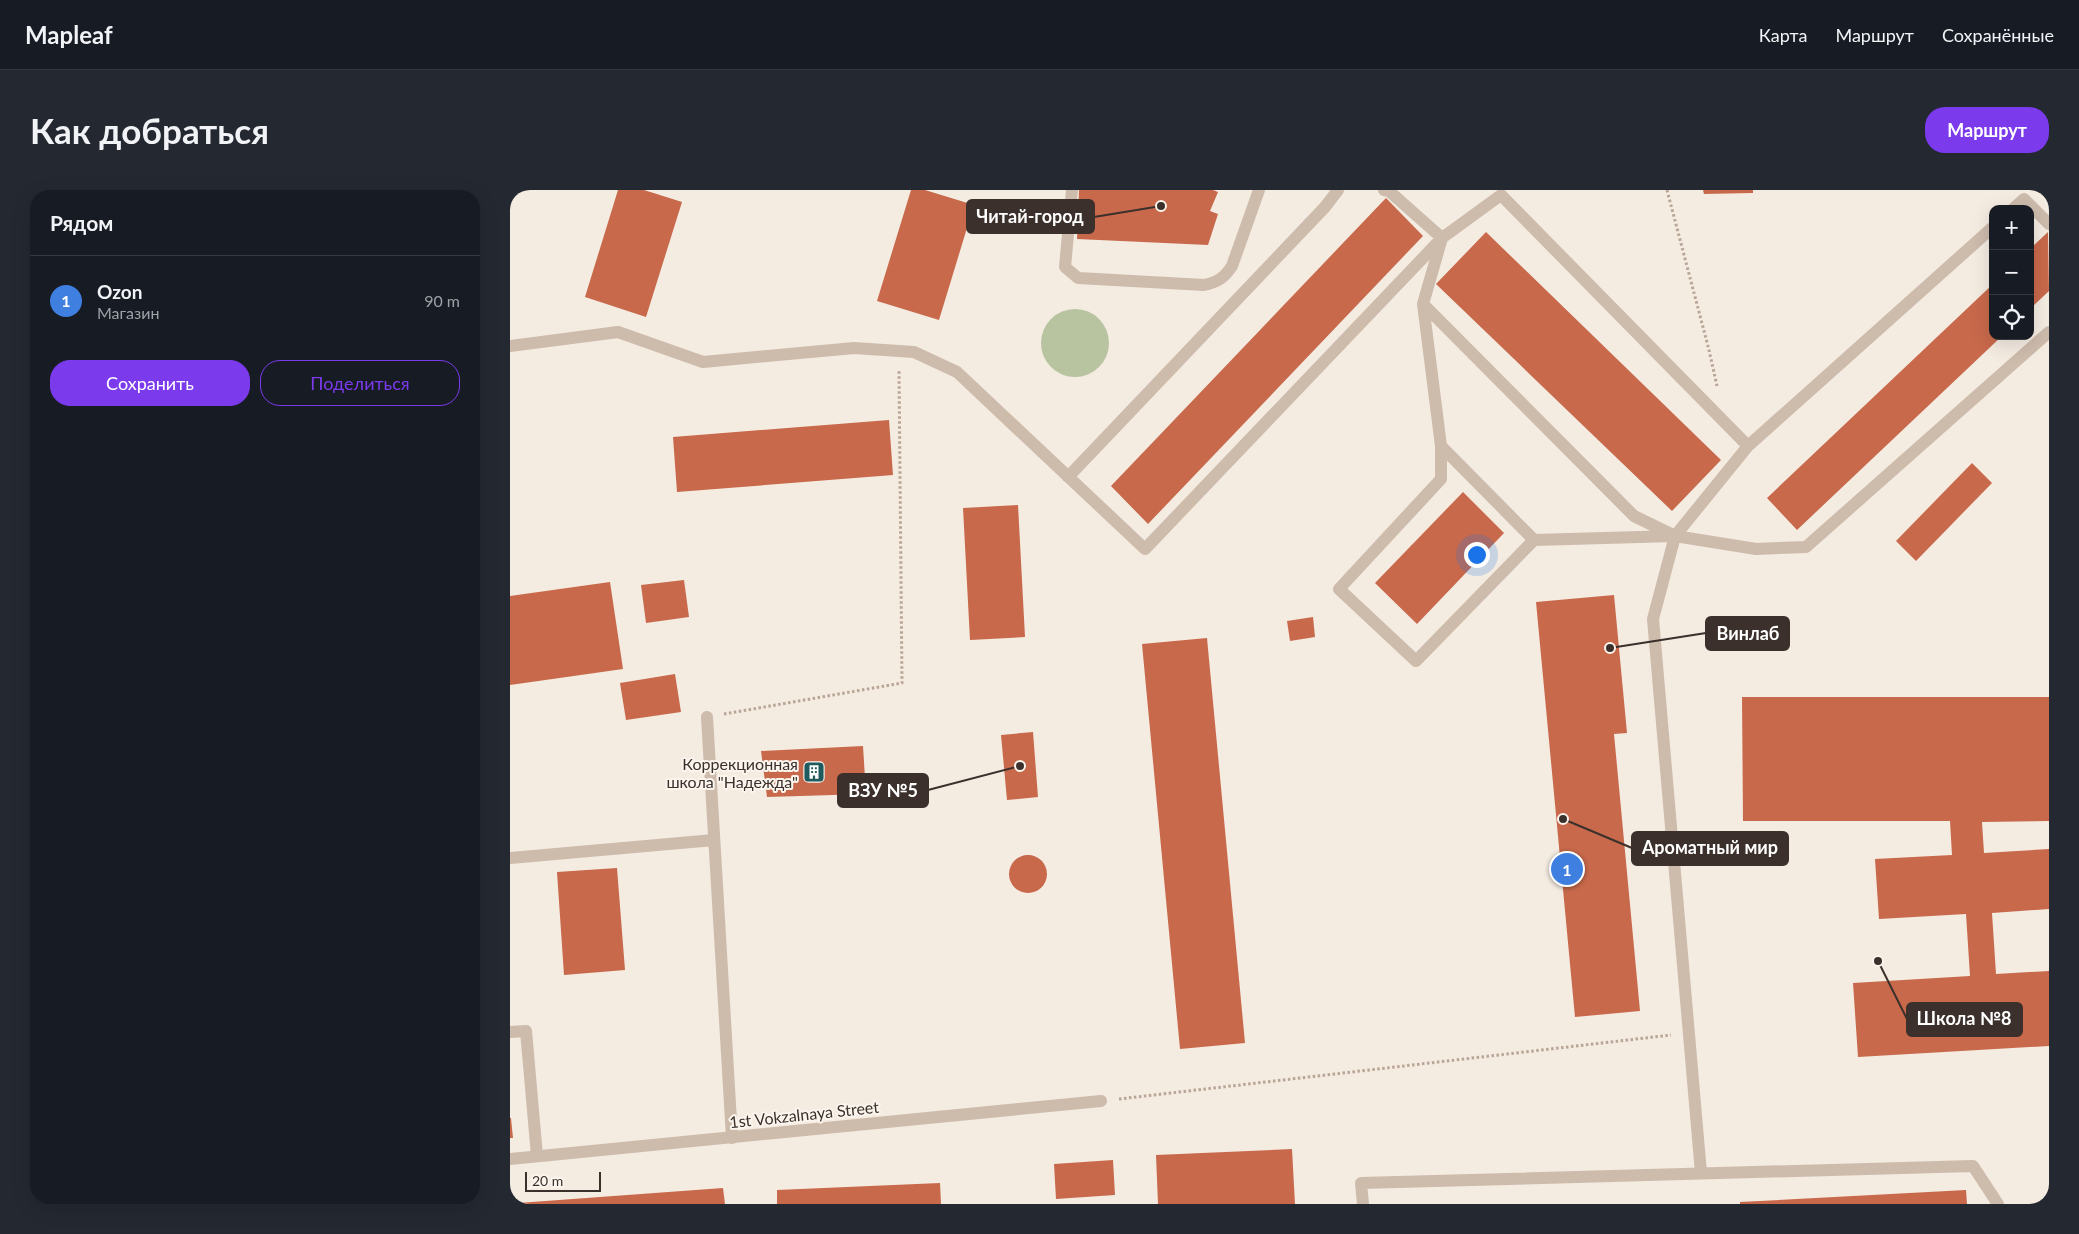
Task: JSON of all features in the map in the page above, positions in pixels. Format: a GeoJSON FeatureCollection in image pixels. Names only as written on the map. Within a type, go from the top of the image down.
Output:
{"type":"FeatureCollection","features":[{"type":"Feature","properties":{"kind":"street"},"geometry":{"type":"LineString","coordinates":[[1072,190],[1065,267],[1078,278],[1204,285],[1216,283],[1225,276],[1232,266],[1259,190]]}},
{"type":"Feature","properties":{"kind":"street"},"geometry":{"type":"LineString","coordinates":[[1068,477],[1325,207],[1338,190]]}},
{"type":"Feature","properties":{"kind":"street"},"geometry":{"type":"LineString","coordinates":[[1384,190],[1390,191],[1442,238]]}},
{"type":"Feature","properties":{"kind":"street"},"geometry":{"type":"LineString","coordinates":[[510,346],[618,332],[703,362],[854,348],[914,352],[957,372],[1145,549],[1442,238],[1501,195],[1748,446]]}},
{"type":"Feature","properties":{"kind":"street"},"geometry":{"type":"LineString","coordinates":[[2017,205],[2024,198],[2031,205]]}},
{"type":"Feature","properties":{"kind":"street"},"geometry":{"type":"LineString","coordinates":[[2034,208],[2049,224]]}},
{"type":"Feature","properties":{"kind":"street"},"geometry":{"type":"LineString","coordinates":[[1701,1173],[1653,619],[1675,536],[1748,446],[1989,231]]}},
{"type":"Feature","properties":{"kind":"street"},"geometry":{"type":"LineString","coordinates":[[1442,238],[1423,304],[1441,446],[1441,480],[1339,589],[1416,661],[1534,540],[1675,536],[1756,549],[1806,547],[2049,332]]}},
{"type":"Feature","properties":{"kind":"street"},"geometry":{"type":"LineString","coordinates":[[1423,304],[1634,516],[1675,536]]}},
{"type":"Feature","properties":{"kind":"street"},"geometry":{"type":"LineString","coordinates":[[1441,446],[1534,540]]}},
{"type":"Feature","properties":{"kind":"street"},"geometry":{"type":"LineString","coordinates":[[707,717],[732,1138]]}},
{"type":"Feature","properties":{"kind":"street"},"geometry":{"type":"LineString","coordinates":[[510,858],[714,840]]}},
{"type":"Feature","properties":{"kind":"street"},"geometry":{"type":"LineString","coordinates":[[510,1032],[526,1031],[537,1156]]}},
{"type":"Feature","properties":{"kind":"street","name":"1st Vokzalnaya Street"},"geometry":{"type":"LineString","coordinates":[[510,1159],[1101,1101]]}},
{"type":"Feature","properties":{"kind":"street"},"geometry":{"type":"LineString","coordinates":[[1363,1204],[1361,1183],[1974,1166],[1998,1204]]}},
{"type":"Feature","properties":{"kind":"path"},"geometry":{"type":"LineString","coordinates":[[1667,190],[1709,350],[1724,421]]}},
{"type":"Feature","properties":{"kind":"path"},"geometry":{"type":"LineString","coordinates":[[707,717],[902,683],[898,351]]}},
{"type":"Feature","properties":{"kind":"path"},"geometry":{"type":"LineString","coordinates":[[1101,1101],[1689,1033]]}},
{"type":"Feature","properties":{"kind":"green space"},"geometry":{"type":"Polygon","coordinates":[[[1075,309],[1088,312],[1099,319],[1106,330],[1109,343],[1106,356],[1099,367],[1088,374],[1075,377],[1062,374],[1051,367],[1044,356],[1041,343],[1044,330],[1051,319],[1062,312],[1075,309]]]}},
{"type":"Feature","properties":{"kind":"building"},"geometry":{"type":"Polygon","coordinates":[[[618,190],[644,190],[682,202],[646,317],[585,297],[618,190]]]}},
{"type":"Feature","properties":{"kind":"building"},"geometry":{"type":"Polygon","coordinates":[[[911,190],[925,190],[974,205],[939,320],[877,301],[911,190]]]}},
{"type":"Feature","properties":{"kind":"building"},"geometry":{"type":"Polygon","coordinates":[[[1079,190],[1213,190],[1218,192],[1210,211],[1218,214],[1208,245],[1077,239],[1079,190]]]}},
{"type":"Feature","properties":{"kind":"building"},"geometry":{"type":"Polygon","coordinates":[[[1703,190],[1753,190],[1753,193],[1704,194],[1703,190]]]}},
{"type":"Feature","properties":{"kind":"building"},"geometry":{"type":"Polygon","coordinates":[[[1386,198],[1423,236],[1148,524],[1111,486],[1386,198]]]}},
{"type":"Feature","properties":{"kind":"building"},"geometry":{"type":"Polygon","coordinates":[[[1486,232],[1721,460],[1672,511],[1436,284],[1486,232]]]}},
{"type":"Feature","properties":{"kind":"building"},"geometry":{"type":"Polygon","coordinates":[[[2048,232],[2049,291],[2034,305],[2034,250],[2034,245],[2048,232]]]}},
{"type":"Feature","properties":{"kind":"building"},"geometry":{"type":"Polygon","coordinates":[[[1989,288],[1989,340],[1998,340],[1797,530],[1767,498],[1989,288]]]}},
{"type":"Feature","properties":{"kind":"building"},"geometry":{"type":"Polygon","coordinates":[[[889,420],[893,475],[677,492],[673,437],[889,420]]]}},
{"type":"Feature","properties":{"kind":"building"},"geometry":{"type":"Polygon","coordinates":[[[1972,463],[1992,483],[1916,561],[1896,541],[1972,463]]]}},
{"type":"Feature","properties":{"kind":"building"},"geometry":{"type":"Polygon","coordinates":[[[1463,492],[1504,533],[1417,624],[1375,583],[1463,492]]]}},
{"type":"Feature","properties":{"kind":"building"},"geometry":{"type":"Polygon","coordinates":[[[1018,505],[1025,637],[970,640],[963,508],[1018,505]]]}},
{"type":"Feature","properties":{"kind":"building"},"geometry":{"type":"Polygon","coordinates":[[[684,580],[689,617],[646,623],[641,585],[684,580]]]}},
{"type":"Feature","properties":{"kind":"building"},"geometry":{"type":"Polygon","coordinates":[[[610,582],[623,669],[510,685],[510,596],[610,582]]]}},
{"type":"Feature","properties":{"kind":"building"},"geometry":{"type":"Polygon","coordinates":[[[1614,595],[1627,733],[1614,734],[1640,1011],[1575,1017],[1536,602],[1614,595]]]}},
{"type":"Feature","properties":{"kind":"building"},"geometry":{"type":"Polygon","coordinates":[[[1313,617],[1315,637],[1290,641],[1287,621],[1313,617]]]}},
{"type":"Feature","properties":{"kind":"building"},"geometry":{"type":"Polygon","coordinates":[[[1207,638],[1245,1043],[1180,1049],[1142,644],[1207,638]]]}},
{"type":"Feature","properties":{"kind":"building"},"geometry":{"type":"Polygon","coordinates":[[[675,674],[681,712],[626,720],[620,683],[675,674]]]}},
{"type":"Feature","properties":{"kind":"building"},"geometry":{"type":"Polygon","coordinates":[[[1742,697],[2049,697],[2049,821],[1982,822],[1984,853],[2049,849],[2049,909],[1992,913],[1996,974],[2049,971],[2049,1046],[1858,1057],[1853,983],[1970,976],[1966,914],[1879,919],[1875,859],[1952,855],[1950,821],[1743,821],[1742,697]]]}},
{"type":"Feature","properties":{"kind":"building"},"geometry":{"type":"Polygon","coordinates":[[[1033,732],[1038,797],[1007,800],[1001,735],[1033,732]]]}},
{"type":"Feature","properties":{"kind":"building","name":"Коррекционная школа \"Надежда\""},"geometry":{"type":"Polygon","coordinates":[[[863,746],[866,794],[767,797],[761,751],[863,746]]]}},
{"type":"Feature","properties":{"kind":"building"},"geometry":{"type":"Polygon","coordinates":[[[1028,855],[1035,856],[1041,861],[1046,867],[1046,881],[1041,887],[1035,892],[1028,893],[1021,892],[1015,887],[1010,881],[1009,874],[1010,867],[1015,861],[1021,856],[1028,855]]]}},
{"type":"Feature","properties":{"kind":"building"},"geometry":{"type":"Polygon","coordinates":[[[617,868],[625,970],[564,975],[557,872],[617,868]]]}},
{"type":"Feature","properties":{"kind":"building"},"geometry":{"type":"Polygon","coordinates":[[[511,1118],[513,1138],[510,1138],[511,1118]]]}},
{"type":"Feature","properties":{"kind":"building"},"geometry":{"type":"Polygon","coordinates":[[[1292,1149],[1295,1204],[1158,1204],[1156,1155],[1292,1149]]]}},
{"type":"Feature","properties":{"kind":"building"},"geometry":{"type":"Polygon","coordinates":[[[1113,1160],[1115,1195],[1056,1199],[1054,1164],[1113,1160]]]}},
{"type":"Feature","properties":{"kind":"building"},"geometry":{"type":"Polygon","coordinates":[[[940,1183],[941,1204],[777,1204],[777,1190],[940,1183]]]}},
{"type":"Feature","properties":{"kind":"building"},"geometry":{"type":"Polygon","coordinates":[[[723,1188],[725,1204],[518,1204],[518,1203],[723,1188]]]}},
{"type":"Feature","properties":{"kind":"building"},"geometry":{"type":"Polygon","coordinates":[[[1966,1190],[1967,1204],[1740,1204],[1740,1202],[1966,1190]]]}},
{"type":"Feature","properties":{"kind":"place","name":"Читай-город"},"geometry":{"type":"Point","coordinates":[1161,206]}},
{"type":"Feature","properties":{"kind":"place","name":"Винлаб"},"geometry":{"type":"Point","coordinates":[1610,648]}},
{"type":"Feature","properties":{"kind":"place","name":"ВЗУ №5"},"geometry":{"type":"Point","coordinates":[1020,766]}},
{"type":"Feature","properties":{"kind":"place","name":"Коррекционная школа \"Надежда\""},"geometry":{"type":"Point","coordinates":[814,772]}},
{"type":"Feature","properties":{"kind":"place","name":"Ароматный мир"},"geometry":{"type":"Point","coordinates":[1563,819]}},
{"type":"Feature","properties":{"kind":"place","name":"Ozon"},"geometry":{"type":"Point","coordinates":[1567,869]}},
{"type":"Feature","properties":{"kind":"place","name":"Школа №8"},"geometry":{"type":"Point","coordinates":[1878,961]}}]}
